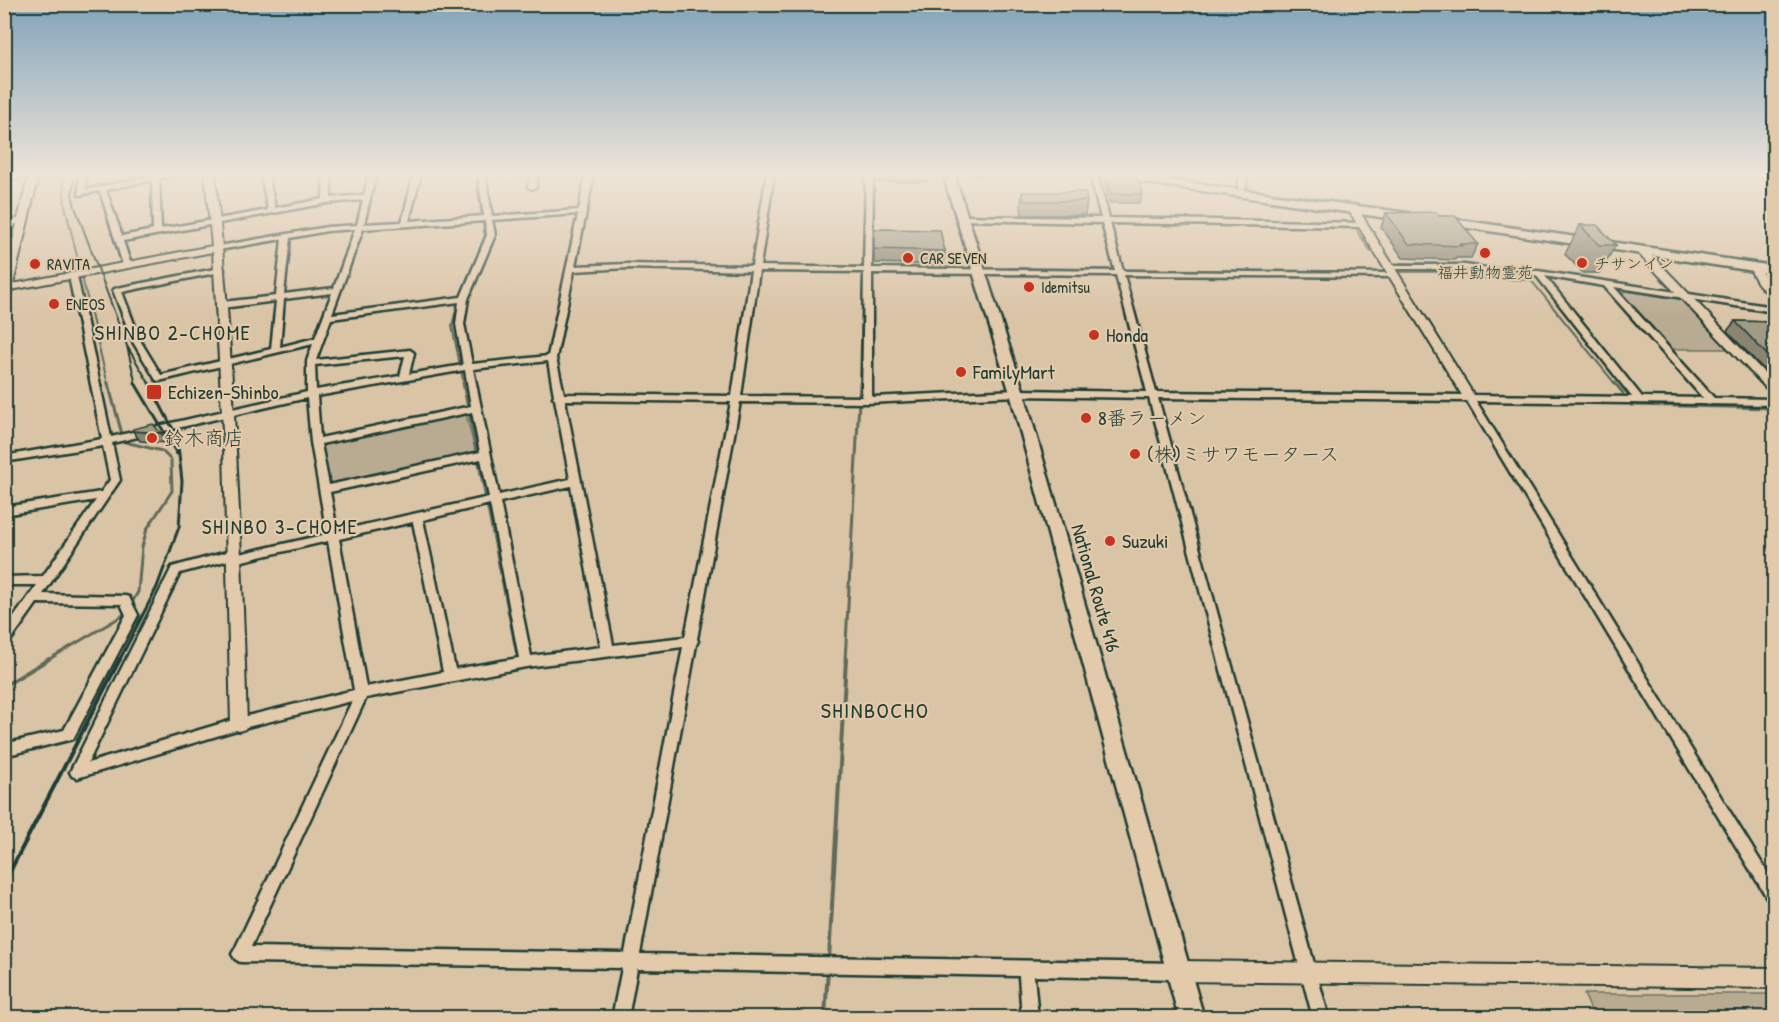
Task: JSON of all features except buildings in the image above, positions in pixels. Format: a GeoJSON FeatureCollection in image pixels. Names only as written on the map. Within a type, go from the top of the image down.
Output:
{"type":"FeatureCollection","features":[{"type":"Feature","properties":{"kind":"highway","name":"National Route 416"},"geometry":{"type":"LineString","coordinates":[[963,222],[1017,393],[1192,1017]]}},
{"type":"Feature","properties":{"kind":"highway"},"geometry":{"type":"LineString","coordinates":[[1457,222],[1774,270]]}},
{"type":"Feature","properties":{"kind":"highway"},"geometry":{"type":"LineString","coordinates":[[1462,222],[1774,263]]}},
{"type":"Feature","properties":{"kind":"street"},"geometry":{"type":"LineString","coordinates":[[22,222],[9,258],[6,292],[73,276],[316,231],[437,222]]}},
{"type":"Feature","properties":{"kind":"street"},"geometry":{"type":"LineString","coordinates":[[113,222],[127,266]]}},
{"type":"Feature","properties":{"kind":"street"},"geometry":{"type":"LineString","coordinates":[[157,222],[157,232]]}},
{"type":"Feature","properties":{"kind":"street"},"geometry":{"type":"LineString","coordinates":[[119,239],[212,222]]}},
{"type":"Feature","properties":{"kind":"street"},"geometry":{"type":"LineString","coordinates":[[216,222],[228,413],[239,724]]}},
{"type":"Feature","properties":{"kind":"street"},"geometry":{"type":"LineString","coordinates":[[361,222],[311,363],[310,375],[316,442],[361,695],[240,954],[1180,971],[1774,978]]}},
{"type":"Feature","properties":{"kind":"street"},"geometry":{"type":"LineString","coordinates":[[489,222],[491,235],[464,299],[460,324],[474,408],[526,662]]}},
{"type":"Feature","properties":{"kind":"street"},"geometry":{"type":"LineString","coordinates":[[580,222],[552,358],[608,652]]}},
{"type":"Feature","properties":{"kind":"street"},"geometry":{"type":"LineString","coordinates":[[620,1017],[736,398],[762,222]]}},
{"type":"Feature","properties":{"kind":"street"},"geometry":{"type":"LineString","coordinates":[[867,400],[868,222]]}},
{"type":"Feature","properties":{"kind":"street"},"geometry":{"type":"LineString","coordinates":[[1107,222],[1321,1017]]}},
{"type":"Feature","properties":{"kind":"street"},"geometry":{"type":"LineString","coordinates":[[1221,222],[1362,225]]}},
{"type":"Feature","properties":{"kind":"street"},"geometry":{"type":"LineString","coordinates":[[1360,222],[1774,896]]}},
{"type":"Feature","properties":{"kind":"street"},"geometry":{"type":"LineString","coordinates":[[275,350],[286,236]]}},
{"type":"Feature","properties":{"kind":"street"},"geometry":{"type":"LineString","coordinates":[[1642,251],[1774,389]]}},
{"type":"Feature","properties":{"kind":"street"},"geometry":{"type":"LineString","coordinates":[[570,269],[627,266],[1119,273],[1390,271],[1465,267],[1506,273],[1538,273],[1774,309]]}},
{"type":"Feature","properties":{"kind":"street"},"geometry":{"type":"LineString","coordinates":[[1754,267],[1762,282],[1774,294]]}},
{"type":"Feature","properties":{"kind":"street"},"geometry":{"type":"LineString","coordinates":[[220,270],[117,290],[137,342],[159,378],[319,340]]}},
{"type":"Feature","properties":{"kind":"street"},"geometry":{"type":"LineString","coordinates":[[1538,273],[1639,400]]}},
{"type":"Feature","properties":{"kind":"street"},"geometry":{"type":"LineString","coordinates":[[4,641],[115,480],[73,276]]}},
{"type":"Feature","properties":{"kind":"street"},"geometry":{"type":"LineString","coordinates":[[1607,284],[1711,401]]}},
{"type":"Feature","properties":{"kind":"street"},"geometry":{"type":"LineString","coordinates":[[222,305],[338,290]]}},
{"type":"Feature","properties":{"kind":"street"},"geometry":{"type":"LineString","coordinates":[[328,317],[464,299]]}},
{"type":"Feature","properties":{"kind":"street"},"geometry":{"type":"LineString","coordinates":[[311,363],[410,353],[404,378]]}},
{"type":"Feature","properties":{"kind":"street"},"geometry":{"type":"LineString","coordinates":[[4,459],[107,441],[312,394],[467,367],[552,358]]}},
{"type":"Feature","properties":{"kind":"street"},"geometry":{"type":"LineString","coordinates":[[558,397],[867,400],[1017,393],[1774,402]]}},
{"type":"Feature","properties":{"kind":"street"},"geometry":{"type":"LineString","coordinates":[[316,442],[474,408]]}},
{"type":"Feature","properties":{"kind":"street"},"geometry":{"type":"LineString","coordinates":[[324,490],[484,455]]}},
{"type":"Feature","properties":{"kind":"street"},"geometry":{"type":"LineString","coordinates":[[576,481],[176,570],[77,772],[167,743],[239,724],[450,675],[526,662],[692,641]]}},
{"type":"Feature","properties":{"kind":"street"},"geometry":{"type":"LineString","coordinates":[[4,511],[104,495]]}},
{"type":"Feature","properties":{"kind":"street"},"geometry":{"type":"LineString","coordinates":[[417,518],[450,675]]}},
{"type":"Feature","properties":{"kind":"street"},"geometry":{"type":"LineString","coordinates":[[4,581],[45,580]]}},
{"type":"Feature","properties":{"kind":"street"},"geometry":{"type":"LineString","coordinates":[[4,750],[68,735],[132,615],[125,600],[33,598]]}},
{"type":"Feature","properties":{"kind":"street"},"geometry":{"type":"LineString","coordinates":[[1026,968],[1030,1017]]}},
{"type":"Feature","properties":{"kind":"shaded area"},"geometry":{"type":"Polygon","coordinates":[[[1625,291],[1683,300],[1730,349],[1669,349],[1620,294],[1625,291]]]}},
{"type":"Feature","properties":{"kind":"shaded area"},"geometry":{"type":"Polygon","coordinates":[[[465,410],[476,454],[324,490],[317,443],[465,410]]]}},
{"type":"Feature","properties":{"kind":"shaded area"},"geometry":{"type":"Polygon","coordinates":[[[1584,994],[1774,994],[1774,1017],[1594,1017],[1584,994]]]}},
{"type":"Feature","properties":{"kind":"waterway"},"geometry":{"type":"LineString","coordinates":[[69,222],[108,385]]}},
{"type":"Feature","properties":{"kind":"waterway"},"geometry":{"type":"LineString","coordinates":[[464,385],[452,326],[458,301],[485,237],[483,222]]}},
{"type":"Feature","properties":{"kind":"waterway"},"geometry":{"type":"LineString","coordinates":[[860,385],[864,222]]}},
{"type":"Feature","properties":{"kind":"waterway"},"geometry":{"type":"LineString","coordinates":[[1357,231],[1371,252]]}},
{"type":"Feature","properties":{"kind":"waterway"},"geometry":{"type":"LineString","coordinates":[[1400,263],[1464,264],[1507,269]]}},
{"type":"Feature","properties":{"kind":"waterway"},"geometry":{"type":"LineString","coordinates":[[1009,268],[1386,272]]}},
{"type":"Feature","properties":{"kind":"waterway"},"geometry":{"type":"LineString","coordinates":[[1397,272],[1454,272],[1472,278],[1531,280],[1616,385]]}},
{"type":"Feature","properties":{"kind":"waterway"},"geometry":{"type":"LineString","coordinates":[[1552,279],[1602,287]]}},
{"type":"Feature","properties":{"kind":"waterway"},"geometry":{"type":"LineString","coordinates":[[1624,289],[1680,298]]}},
{"type":"Feature","properties":{"kind":"waterway"},"geometry":{"type":"LineString","coordinates":[[1702,302],[1774,313]]}},
{"type":"Feature","properties":{"kind":"waterway"},"geometry":{"type":"LineString","coordinates":[[108,383],[122,434]]}},
{"type":"Feature","properties":{"kind":"waterway"},"geometry":{"type":"LineString","coordinates":[[463,383],[517,655]]}},
{"type":"Feature","properties":{"kind":"waterway"},"geometry":{"type":"LineString","coordinates":[[845,661],[860,383]]}},
{"type":"Feature","properties":{"kind":"waterway"},"geometry":{"type":"LineString","coordinates":[[1615,383],[1623,393]]}},
{"type":"Feature","properties":{"kind":"waterway"},"geometry":{"type":"LineString","coordinates":[[1631,405],[1774,408]]}},
{"type":"Feature","properties":{"kind":"waterway"},"geometry":{"type":"LineString","coordinates":[[125,442],[162,451],[171,460],[172,491],[147,529],[142,547],[138,592],[131,604]]}},
{"type":"Feature","properties":{"kind":"waterway"},"geometry":{"type":"LineString","coordinates":[[46,661],[122,616],[127,609]]}},
{"type":"Feature","properties":{"kind":"waterway"},"geometry":{"type":"LineString","coordinates":[[4,686],[49,659]]}},
{"type":"Feature","properties":{"kind":"waterway"},"geometry":{"type":"LineString","coordinates":[[829,959],[846,659]]}},
{"type":"Feature","properties":{"kind":"waterway"},"geometry":{"type":"LineString","coordinates":[[825,1018],[828,968]]}},
{"type":"Feature","properties":{"kind":"railway"},"geometry":{"type":"LineString","coordinates":[[80,222],[127,346]]}},
{"type":"Feature","properties":{"kind":"railway"},"geometry":{"type":"LineString","coordinates":[[127,346],[150,385]]}},
{"type":"Feature","properties":{"kind":"railway"},"geometry":{"type":"LineString","coordinates":[[127,346],[136,384]]}},
{"type":"Feature","properties":{"kind":"railway"},"geometry":{"type":"LineString","coordinates":[[119,661],[157,587],[179,527],[182,481],[177,437],[149,383]]}},
{"type":"Feature","properties":{"kind":"railway"},"geometry":{"type":"LineString","coordinates":[[136,384],[177,454]]}},
{"type":"Feature","properties":{"kind":"railway"},"geometry":{"type":"LineString","coordinates":[[4,883],[120,659]]}},
{"type":"Feature","properties":{"kind":"place","name":"福井動物霊苑"},"geometry":{"type":"Point","coordinates":[1485,253]}},
{"type":"Feature","properties":{"kind":"place","name":"CAR SEVEN"},"geometry":{"type":"Point","coordinates":[908,258]}},
{"type":"Feature","properties":{"kind":"place","name":"チサンイン"},"geometry":{"type":"Point","coordinates":[1582,263]}},
{"type":"Feature","properties":{"kind":"place","name":"RAVITA"},"geometry":{"type":"Point","coordinates":[35,264]}},
{"type":"Feature","properties":{"kind":"place","name":"Idemitsu"},"geometry":{"type":"Point","coordinates":[1029,287]}},
{"type":"Feature","properties":{"kind":"place","name":"ENEOS"},"geometry":{"type":"Point","coordinates":[54,304]}},
{"type":"Feature","properties":{"kind":"place","name":"Honda"},"geometry":{"type":"Point","coordinates":[1094,335]}},
{"type":"Feature","properties":{"kind":"place","name":"FamilyMart"},"geometry":{"type":"Point","coordinates":[961,372]}},
{"type":"Feature","properties":{"kind":"place","name":"Echizen-Shinbo"},"geometry":{"type":"Point","coordinates":[154,392]}},
{"type":"Feature","properties":{"kind":"place","name":"8番ラーメン"},"geometry":{"type":"Point","coordinates":[1086,418]}},
{"type":"Feature","properties":{"kind":"place","name":"鈴木商店"},"geometry":{"type":"Point","coordinates":[152,438]}},
{"type":"Feature","properties":{"kind":"place","name":"(株)ミサワモータース"},"geometry":{"type":"Point","coordinates":[1135,454]}},
{"type":"Feature","properties":{"kind":"place","name":"Suzuki"},"geometry":{"type":"Point","coordinates":[1110,541]}},
{"type":"Feature","properties":{"kind":"district","name":"SHINBO 2-CHOME"},"geometry":{"type":"Point","coordinates":[173,333]}},
{"type":"Feature","properties":{"kind":"district","name":"SHINBO 3-CHOME"},"geometry":{"type":"Point","coordinates":[280,527]}},
{"type":"Feature","properties":{"kind":"district","name":"SHINBOCHO"},"geometry":{"type":"Point","coordinates":[875,710]}}]}
